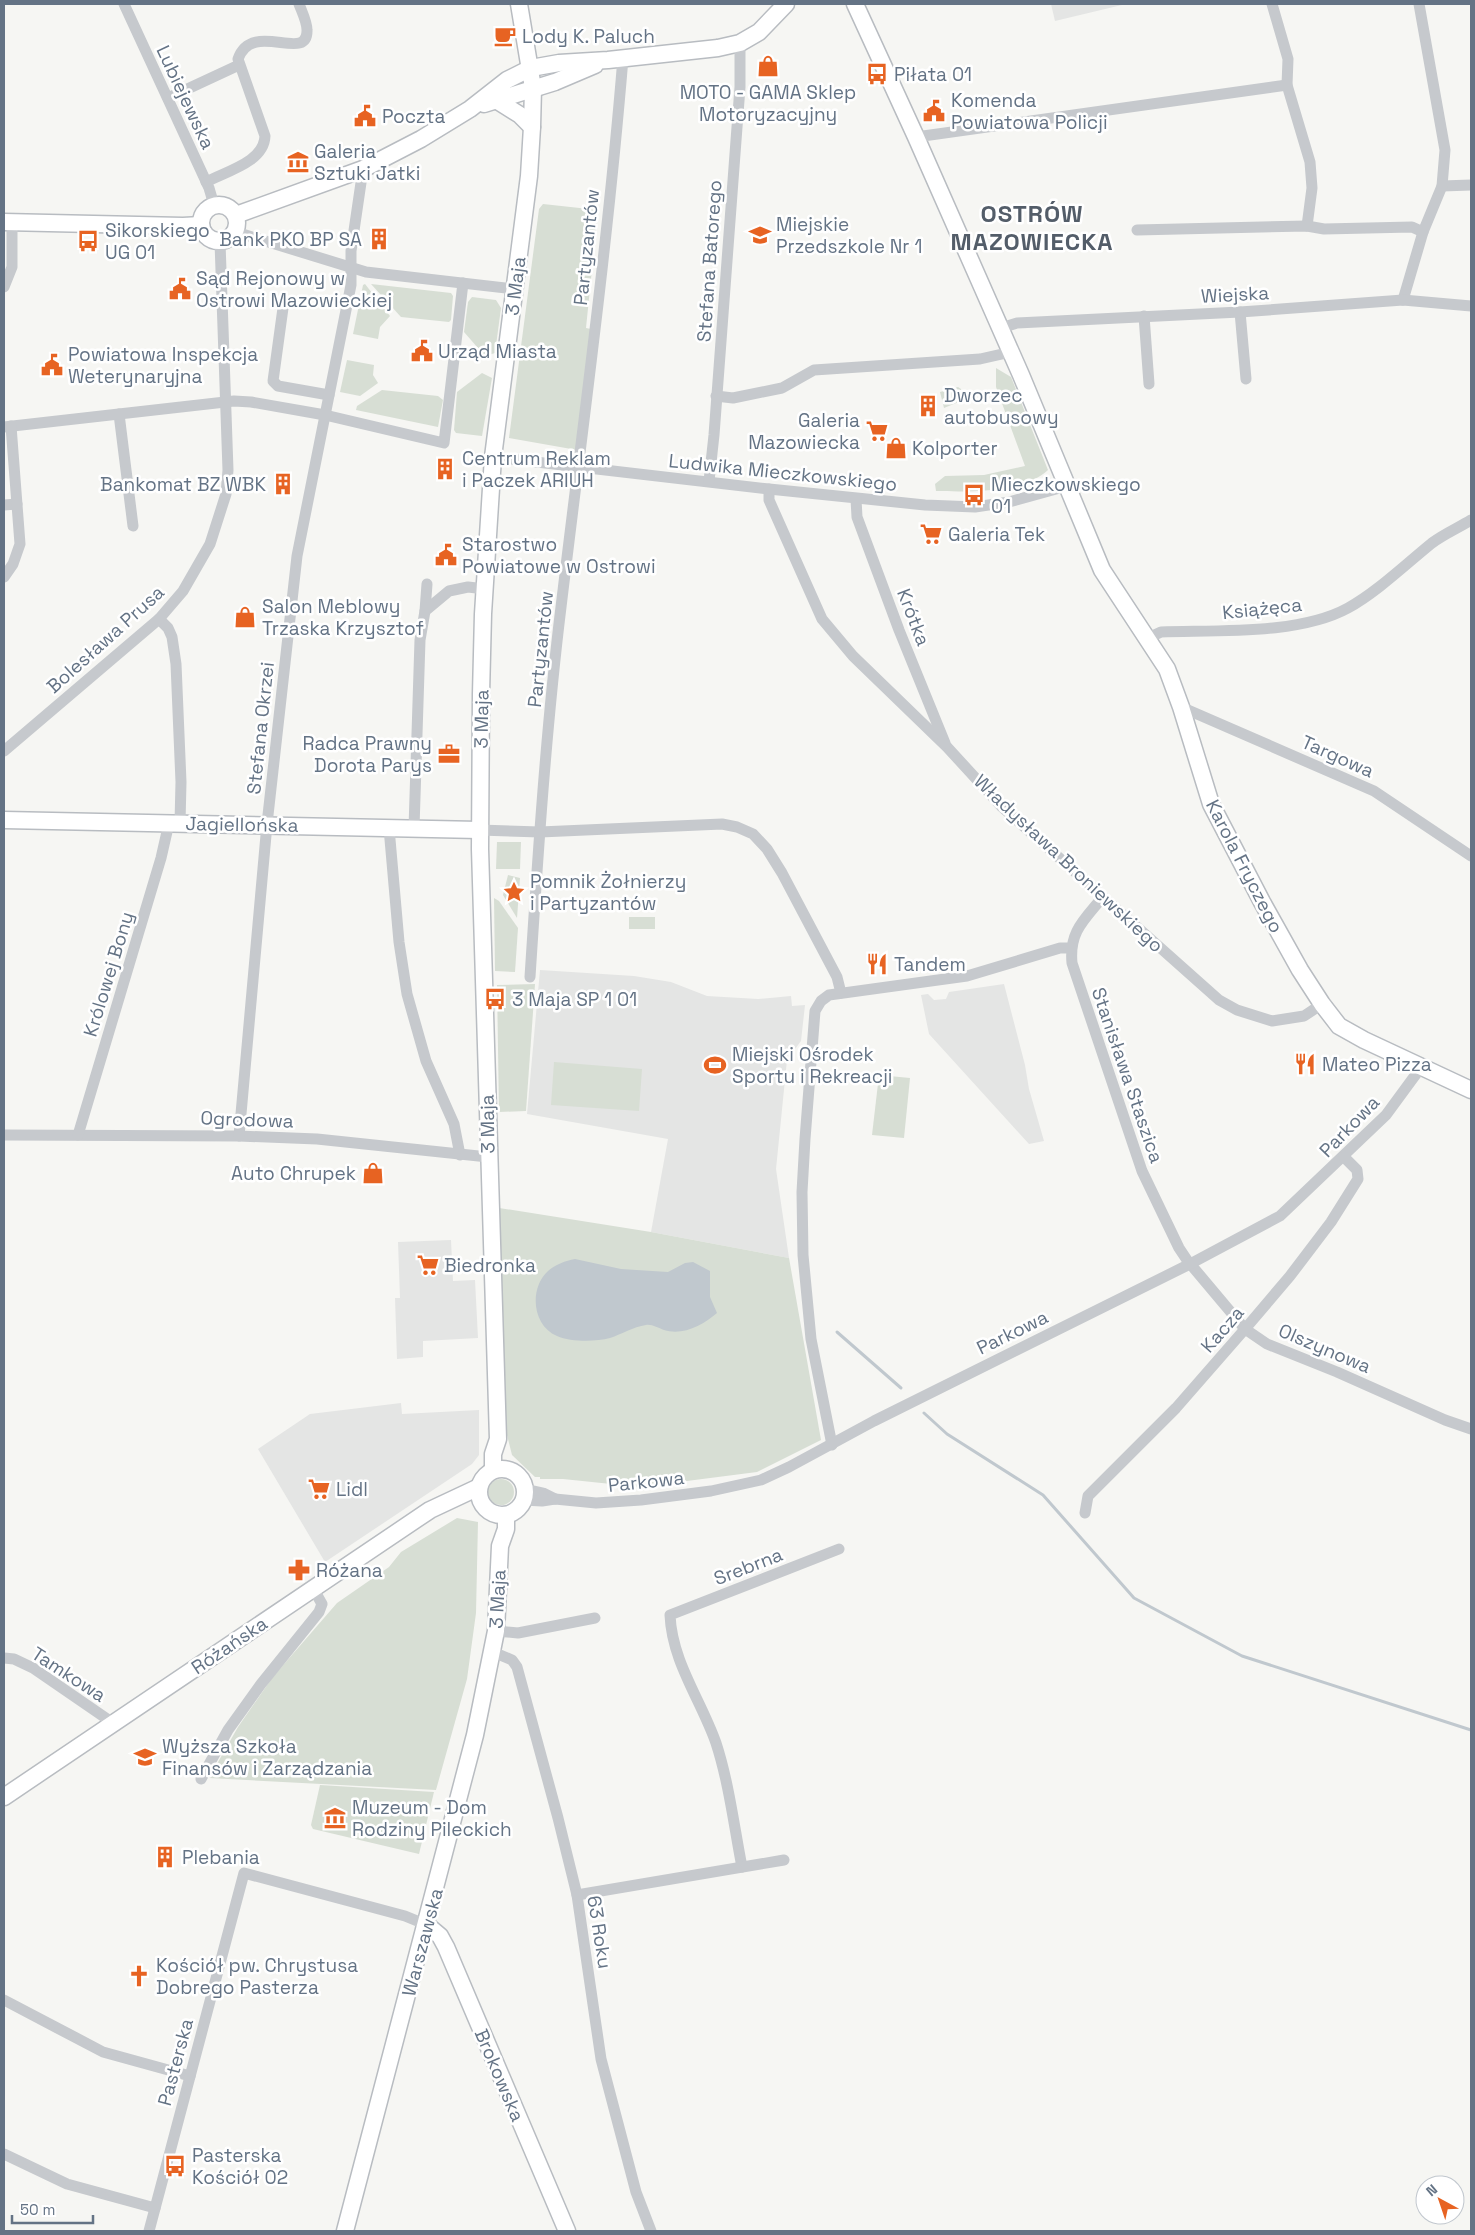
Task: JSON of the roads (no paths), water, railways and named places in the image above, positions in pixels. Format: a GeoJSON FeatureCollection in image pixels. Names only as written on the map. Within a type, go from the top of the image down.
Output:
{"type":"FeatureCollection","features":[{"type":"Feature","properties":{"kind":"street","name":"Lubiejewska"},"geometry":{"type":"LineString","coordinates":[[124,4],[206,182],[214,205]]}},
{"type":"Feature","properties":{"kind":"street"},"geometry":{"type":"LineString","coordinates":[[206,182],[252,159],[260,153],[265,145],[265,136],[238,59],[245,46],[252,42],[271,41],[286,44],[301,42],[306,36],[307,28],[299,4]]}},
{"type":"Feature","properties":{"kind":"street","name":"3 Maja"},"geometry":{"type":"LineString","coordinates":[[500,1470],[505,1452],[498,1439],[488,1157],[480,830],[481,694],[493,457],[529,176],[532,127],[533,88],[520,4]]}},
{"type":"Feature","properties":{"kind":"street"},"geometry":{"type":"LineString","coordinates":[[236,215],[363,169],[421,139],[470,109],[508,80],[531,68],[559,63],[718,48],[740,43],[759,32],[786,4]]}},
{"type":"Feature","properties":{"kind":"street","name":"Karola Fryczego"},"geometry":{"type":"LineString","coordinates":[[855,4],[1001,328],[1102,570],[1167,669],[1181,707],[1211,804],[1262,902],[1322,1004]]}},
{"type":"Feature","properties":{"kind":"street"},"geometry":{"type":"LineString","coordinates":[[1272,4],[1288,59],[1287,85],[1310,162],[1312,188],[1307,226]]}},
{"type":"Feature","properties":{"kind":"street"},"geometry":{"type":"LineString","coordinates":[[1403,300],[1423,232],[1442,186],[1445,150],[1419,4]]}},
{"type":"Feature","properties":{"kind":"street","name":"Stefana Batorego"},"geometry":{"type":"LineString","coordinates":[[709,481],[740,87],[740,43]]}},
{"type":"Feature","properties":{"kind":"street"},"geometry":{"type":"LineString","coordinates":[[470,109],[615,59]]}},
{"type":"Feature","properties":{"kind":"street","name":"Partyzantów"},"geometry":{"type":"LineString","coordinates":[[530,977],[540,832],[561,608],[580,467],[615,59]]}},
{"type":"Feature","properties":{"kind":"street"},"geometry":{"type":"LineString","coordinates":[[168,98],[239,65]]}},
{"type":"Feature","properties":{"kind":"street"},"geometry":{"type":"LineString","coordinates":[[916,137],[1287,85]]}},
{"type":"Feature","properties":{"kind":"street"},"geometry":{"type":"LineString","coordinates":[[496,100],[520,115],[532,127]]}},
{"type":"Feature","properties":{"kind":"street","name":"Stefana Okrzei"},"geometry":{"type":"LineString","coordinates":[[239,1136],[267,824],[297,556],[351,285],[351,251],[363,169]]}},
{"type":"Feature","properties":{"kind":"street"},"geometry":{"type":"LineString","coordinates":[[1442,186],[1471,185]]}},
{"type":"Feature","properties":{"kind":"street"},"geometry":{"type":"LineString","coordinates":[[214,205],[227,206],[236,215],[238,226],[236,232],[229,239],[220,242],[207,237],[201,225],[204,213],[214,205]]}},
{"type":"Feature","properties":{"kind":"street"},"geometry":{"type":"LineString","coordinates":[[4,287],[12,267],[8,222],[201,225]]}},
{"type":"Feature","properties":{"kind":"street"},"geometry":{"type":"LineString","coordinates":[[1137,230],[1307,226],[1324,228],[1412,227],[1423,232]]}},
{"type":"Feature","properties":{"kind":"street"},"geometry":{"type":"LineString","coordinates":[[236,232],[340,262],[351,268],[514,289]]}},
{"type":"Feature","properties":{"kind":"street","name":"Bolesława Prusa"},"geometry":{"type":"LineString","coordinates":[[4,751],[159,618],[183,591],[210,544],[226,494],[228,470],[220,242]]}},
{"type":"Feature","properties":{"kind":"street"},"geometry":{"type":"LineString","coordinates":[[4,577],[13,564],[20,544],[8,427],[226,401],[251,402],[325,415],[444,443],[463,283]]}},
{"type":"Feature","properties":{"kind":"street","name":"Wiejska"},"geometry":{"type":"LineString","coordinates":[[1001,328],[1017,323],[1240,312],[1403,300],[1471,306]]}},
{"type":"Feature","properties":{"kind":"street"},"geometry":{"type":"LineString","coordinates":[[284,308],[273,381],[278,386],[329,395]]}},
{"type":"Feature","properties":{"kind":"street"},"geometry":{"type":"LineString","coordinates":[[1240,312],[1246,379]]}},
{"type":"Feature","properties":{"kind":"street"},"geometry":{"type":"LineString","coordinates":[[1144,316],[1149,384]]}},
{"type":"Feature","properties":{"kind":"street"},"geometry":{"type":"LineString","coordinates":[[716,396],[733,398],[782,388],[814,370],[980,359],[1011,352]]}},
{"type":"Feature","properties":{"kind":"street"},"geometry":{"type":"LineString","coordinates":[[119,414],[133,526]]}},
{"type":"Feature","properties":{"kind":"street","name":"Ludwika Mieczkowskiego"},"geometry":{"type":"LineString","coordinates":[[493,457],[709,481],[769,490],[856,499],[975,507],[1009,502],[1067,486]]}},
{"type":"Feature","properties":{"kind":"street","name":"Władysława Broniewskiego"},"geometry":{"type":"LineString","coordinates":[[769,490],[769,500],[822,620],[853,656],[947,747],[1002,807],[1102,898],[1219,1000],[1237,1010],[1272,1021],[1304,1016],[1322,1004]]}},
{"type":"Feature","properties":{"kind":"street","name":"Krótka"},"geometry":{"type":"LineString","coordinates":[[856,499],[857,517],[899,630],[947,747]]}},
{"type":"Feature","properties":{"kind":"street"},"geometry":{"type":"LineString","coordinates":[[4,504],[17,504]]}},
{"type":"Feature","properties":{"kind":"street","name":"Książęca"},"geometry":{"type":"LineString","coordinates":[[1148,638],[1161,632],[1270,628],[1322,617],[1347,608],[1434,542],[1471,520]]}},
{"type":"Feature","properties":{"kind":"street"},"geometry":{"type":"LineString","coordinates":[[414,828],[420,640],[427,584]]}},
{"type":"Feature","properties":{"kind":"street"},"geometry":{"type":"LineString","coordinates":[[425,611],[449,591],[468,588],[485,589]]}},
{"type":"Feature","properties":{"kind":"street","name":"Królowej Bony"},"geometry":{"type":"LineString","coordinates":[[78,1135],[161,858],[174,823],[181,782],[176,664],[172,637],[168,628],[159,618]]}},
{"type":"Feature","properties":{"kind":"street","name":"Targowa"},"geometry":{"type":"LineString","coordinates":[[1181,707],[1374,791],[1471,856]]}},
{"type":"Feature","properties":{"kind":"street","name":"Jagiellońska"},"geometry":{"type":"LineString","coordinates":[[4,820],[267,824],[480,830]]}},
{"type":"Feature","properties":{"kind":"street"},"geometry":{"type":"LineString","coordinates":[[480,830],[540,832],[722,824],[737,827],[752,834],[767,850],[782,872],[837,977],[841,993]]}},
{"type":"Feature","properties":{"kind":"street"},"geometry":{"type":"LineString","coordinates":[[389,828],[399,942],[408,994],[423,1054],[454,1124],[460,1155]]}},
{"type":"Feature","properties":{"kind":"street"},"geometry":{"type":"LineString","coordinates":[[832,1445],[811,1339],[803,1255],[802,1192],[807,1094],[815,1012],[820,1001],[829,995],[967,976],[1060,948],[1071,948],[1077,928],[1102,898]]}},
{"type":"Feature","properties":{"kind":"street","name":"Stanisława Staszica"},"geometry":{"type":"LineString","coordinates":[[1071,948],[1075,972],[1142,1171],[1179,1248],[1190,1264]]}},
{"type":"Feature","properties":{"kind":"street"},"geometry":{"type":"LineString","coordinates":[[1322,1004],[1339,1026],[1364,1040],[1471,1090]]}},
{"type":"Feature","properties":{"kind":"street","name":"Parkowa"},"geometry":{"type":"LineString","coordinates":[[524,1495],[542,1501],[554,1499],[596,1503],[711,1492],[761,1480],[832,1445],[946,1384],[1190,1264],[1280,1216],[1386,1115],[1422,1066]]}},
{"type":"Feature","properties":{"kind":"street","name":"Ogrodowa"},"geometry":{"type":"LineString","coordinates":[[4,1135],[239,1136],[340,1141],[488,1157]]}},
{"type":"Feature","properties":{"kind":"street","name":"Kacza"},"geometry":{"type":"LineString","coordinates":[[1085,1513],[1088,1496],[1176,1408],[1246,1329],[1332,1222],[1357,1183],[1356,1170],[1344,1157]]}},
{"type":"Feature","properties":{"kind":"street","name":"Olszynowa"},"geometry":{"type":"LineString","coordinates":[[1190,1264],[1246,1329],[1267,1344],[1346,1376],[1445,1420],[1471,1428]]}},
{"type":"Feature","properties":{"kind":"street"},"geometry":{"type":"LineString","coordinates":[[500,1470],[519,1477],[524,1495],[514,1512],[500,1515],[485,1508],[479,1492],[486,1474],[500,1470]]}},
{"type":"Feature","properties":{"kind":"street","name":"Różańska"},"geometry":{"type":"LineString","coordinates":[[4,1797],[430,1510],[456,1498],[479,1492]]}},
{"type":"Feature","properties":{"kind":"street","name":"3 Maja"},"geometry":{"type":"LineString","coordinates":[[493,1652],[496,1631],[500,1546],[506,1530],[500,1515]]}},
{"type":"Feature","properties":{"kind":"street","name":"Srebrna"},"geometry":{"type":"LineString","coordinates":[[742,1867],[724,1773],[716,1743],[691,1688],[674,1644],[670,1615],[839,1549]]}},
{"type":"Feature","properties":{"kind":"street"},"geometry":{"type":"LineString","coordinates":[[201,1779],[228,1730],[260,1684],[319,1612],[322,1604],[313,1588]]}},
{"type":"Feature","properties":{"kind":"street"},"geometry":{"type":"LineString","coordinates":[[496,1631],[518,1633],[595,1618]]}},
{"type":"Feature","properties":{"kind":"street","name":"63 Roku"},"geometry":{"type":"LineString","coordinates":[[493,1652],[512,1660],[517,1668],[558,1818],[577,1894],[601,2059],[636,2192],[651,2231]]}},
{"type":"Feature","properties":{"kind":"street","name":"Warszawska"},"geometry":{"type":"LineString","coordinates":[[345,2231],[427,1925],[475,1735],[493,1652]]}},
{"type":"Feature","properties":{"kind":"street","name":"Tamkowa"},"geometry":{"type":"LineString","coordinates":[[4,1658],[14,1659],[34,1668],[113,1723]]}},
{"type":"Feature","properties":{"kind":"street"},"geometry":{"type":"LineString","coordinates":[[577,1894],[784,1860]]}},
{"type":"Feature","properties":{"kind":"street","name":"Pasterska"},"geometry":{"type":"LineString","coordinates":[[149,2231],[244,1873],[406,1916],[427,1925]]}},
{"type":"Feature","properties":{"kind":"street","name":"Brokowska"},"geometry":{"type":"LineString","coordinates":[[427,1925],[440,1936],[446,1947],[566,2231]]}},
{"type":"Feature","properties":{"kind":"street"},"geometry":{"type":"LineString","coordinates":[[4,2000],[103,2052],[190,2076]]}},
{"type":"Feature","properties":{"kind":"street"},"geometry":{"type":"LineString","coordinates":[[4,2154],[67,2184],[155,2208]]}},
{"type":"Feature","properties":{"kind":"waterway"},"geometry":{"type":"LineString","coordinates":[[837,1332],[901,1388]]}},
{"type":"Feature","properties":{"kind":"waterway"},"geometry":{"type":"LineString","coordinates":[[924,1413],[947,1434],[1043,1495],[1134,1598],[1242,1656],[1471,1730]]}},
{"type":"Feature","properties":{"kind":"place","name":"Lody K. Paluch"},"geometry":{"type":"Point","coordinates":[505,36]}},
{"type":"Feature","properties":{"kind":"place","name":"MOTO - GAMA Sklep Motoryzacyjny"},"geometry":{"type":"Point","coordinates":[768,66]}},
{"type":"Feature","properties":{"kind":"place","name":"Piłata 01"},"geometry":{"type":"Point","coordinates":[877,74]}},
{"type":"Feature","properties":{"kind":"place","name":"Komenda Powiatowa Policji"},"geometry":{"type":"Point","coordinates":[934,111]}},
{"type":"Feature","properties":{"kind":"place","name":"Poczta"},"geometry":{"type":"Point","coordinates":[365,116]}},
{"type":"Feature","properties":{"kind":"place","name":"Galeria Sztuki Jatki"},"geometry":{"type":"Point","coordinates":[298,162]}},
{"type":"Feature","properties":{"kind":"place","name":"Miejskie Przedszkole Nr 1"},"geometry":{"type":"Point","coordinates":[760,235]}},
{"type":"Feature","properties":{"kind":"place","name":"Bank PKO BP SA"},"geometry":{"type":"Point","coordinates":[379,239]}},
{"type":"Feature","properties":{"kind":"place","name":"Sikorskiego UG 01"},"geometry":{"type":"Point","coordinates":[88,241]}},
{"type":"Feature","properties":{"kind":"place","name":"Sąd Rejonowy w Ostrowi Mazowieckiej"},"geometry":{"type":"Point","coordinates":[180,289]}},
{"type":"Feature","properties":{"kind":"place","name":"Urząd Miasta"},"geometry":{"type":"Point","coordinates":[422,351]}},
{"type":"Feature","properties":{"kind":"place","name":"Powiatowa Inspekcja Weterynaryjna"},"geometry":{"type":"Point","coordinates":[52,365]}},
{"type":"Feature","properties":{"kind":"place","name":"Dworzec autobusowy"},"geometry":{"type":"Point","coordinates":[928,406]}},
{"type":"Feature","properties":{"kind":"place","name":"Galeria Mazowiecka"},"geometry":{"type":"Point","coordinates":[877,431]}},
{"type":"Feature","properties":{"kind":"place","name":"Kolporter"},"geometry":{"type":"Point","coordinates":[896,448]}},
{"type":"Feature","properties":{"kind":"place","name":"Centrum Reklam i Paczek ARIUH"},"geometry":{"type":"Point","coordinates":[445,469]}},
{"type":"Feature","properties":{"kind":"place","name":"Bankomat BZ WBK"},"geometry":{"type":"Point","coordinates":[283,484]}},
{"type":"Feature","properties":{"kind":"place","name":"Mieczkowskiego 01"},"geometry":{"type":"Point","coordinates":[974,495]}},
{"type":"Feature","properties":{"kind":"place","name":"Galeria Tek"},"geometry":{"type":"Point","coordinates":[931,534]}},
{"type":"Feature","properties":{"kind":"place","name":"Starostwo Powiatowe w Ostrowi"},"geometry":{"type":"Point","coordinates":[446,555]}},
{"type":"Feature","properties":{"kind":"place","name":"Salon Meblowy Trzaska Krzysztof"},"geometry":{"type":"Point","coordinates":[245,617]}},
{"type":"Feature","properties":{"kind":"place","name":"Radca Prawny Dorota Parys"},"geometry":{"type":"Point","coordinates":[449,754]}},
{"type":"Feature","properties":{"kind":"place","name":"Pomnik Żołnierzy i Partyzantów"},"geometry":{"type":"Point","coordinates":[514,892]}},
{"type":"Feature","properties":{"kind":"place","name":"Tandem"},"geometry":{"type":"Point","coordinates":[877,964]}},
{"type":"Feature","properties":{"kind":"place","name":"3 Maja SP 1 01"},"geometry":{"type":"Point","coordinates":[495,999]}},
{"type":"Feature","properties":{"kind":"place","name":"Mateo Pizza"},"geometry":{"type":"Point","coordinates":[1305,1064]}},
{"type":"Feature","properties":{"kind":"place","name":"Miejski Ośrodek Sportu i Rekreacji"},"geometry":{"type":"Point","coordinates":[715,1065]}},
{"type":"Feature","properties":{"kind":"place","name":"Auto Chrupek"},"geometry":{"type":"Point","coordinates":[373,1173]}},
{"type":"Feature","properties":{"kind":"place","name":"Biedronka"},"geometry":{"type":"Point","coordinates":[428,1265]}},
{"type":"Feature","properties":{"kind":"place","name":"Lidl"},"geometry":{"type":"Point","coordinates":[319,1489]}},
{"type":"Feature","properties":{"kind":"place","name":"Różana"},"geometry":{"type":"Point","coordinates":[299,1570]}},
{"type":"Feature","properties":{"kind":"place","name":"Wyższa Szkoła Finansów i Zarządzania"},"geometry":{"type":"Point","coordinates":[145,1757]}},
{"type":"Feature","properties":{"kind":"place","name":"Muzeum - Dom Rodziny Pileckich"},"geometry":{"type":"Point","coordinates":[335,1818]}},
{"type":"Feature","properties":{"kind":"place","name":"Plebania"},"geometry":{"type":"Point","coordinates":[165,1857]}},
{"type":"Feature","properties":{"kind":"place","name":"Kościół pw. Chrystusa Dobrego Pasterza"},"geometry":{"type":"Point","coordinates":[139,1976]}},
{"type":"Feature","properties":{"kind":"place","name":"Pasterska Kościół 02"},"geometry":{"type":"Point","coordinates":[175,2166]}},
{"type":"Feature","properties":{"kind":"district","name":"OSTRÓW MAZOWIECKA"},"geometry":{"type":"Point","coordinates":[1032,228]}}]}
